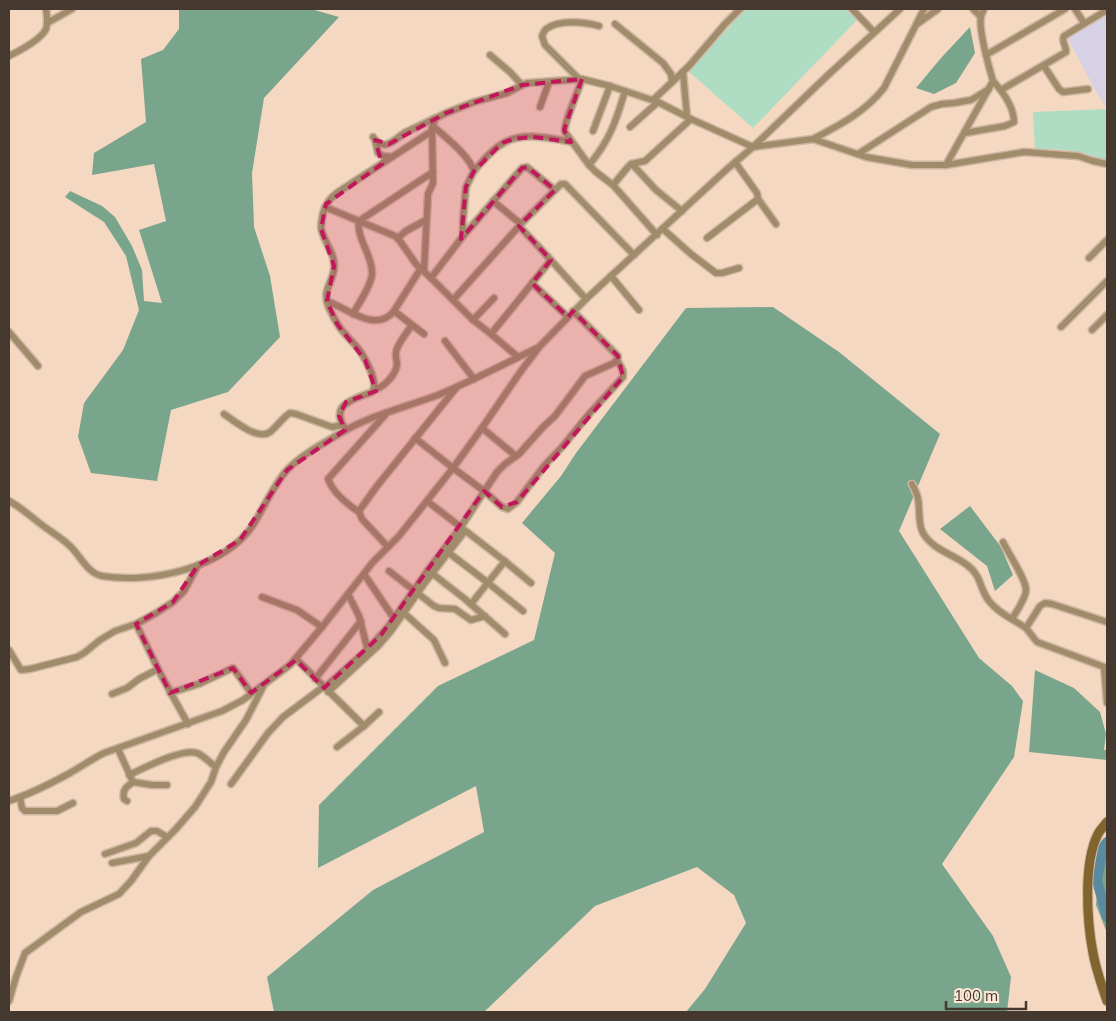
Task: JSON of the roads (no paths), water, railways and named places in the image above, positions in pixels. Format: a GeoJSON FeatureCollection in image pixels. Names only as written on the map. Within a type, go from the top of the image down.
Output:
{"type":"FeatureCollection","features":[{"type":"Feature","properties":{"kind":"main road"},"geometry":{"type":"LineString","coordinates":[[1107,822],[1098,834],[1092,852],[1088,894],[1093,954],[1107,1002]]}},
{"type":"Feature","properties":{"kind":"street"},"geometry":{"type":"LineString","coordinates":[[9,56],[40,37],[45,31],[47,23],[46,9]]}},
{"type":"Feature","properties":{"kind":"street"},"geometry":{"type":"LineString","coordinates":[[47,23],[72,9]]}},
{"type":"Feature","properties":{"kind":"street"},"geometry":{"type":"LineString","coordinates":[[630,127],[740,9]]}},
{"type":"Feature","properties":{"kind":"street"},"geometry":{"type":"LineString","coordinates":[[852,9],[874,32]]}},
{"type":"Feature","properties":{"kind":"street"},"geometry":{"type":"LineString","coordinates":[[9,801],[56,780],[92,759],[222,712],[243,700],[290,665],[373,562],[399,536],[453,468],[540,346],[586,299],[753,147],[900,9]]}},
{"type":"Feature","properties":{"kind":"street"},"geometry":{"type":"LineString","coordinates":[[392,157],[383,156],[378,153],[374,138],[381,144],[389,144],[403,133],[446,112],[507,93],[522,84],[580,79],[610,86],[656,101],[753,147],[813,139],[861,112],[876,98],[884,88],[924,9]]}},
{"type":"Feature","properties":{"kind":"street"},"geometry":{"type":"LineString","coordinates":[[915,26],[938,9]]}},
{"type":"Feature","properties":{"kind":"street"},"geometry":{"type":"LineString","coordinates":[[973,9],[980,17]]}},
{"type":"Feature","properties":{"kind":"street"},"geometry":{"type":"LineString","coordinates":[[965,133],[1005,126],[1014,122],[1009,105],[993,81],[986,55],[980,17],[984,9]]}},
{"type":"Feature","properties":{"kind":"street"},"geometry":{"type":"LineString","coordinates":[[986,55],[1065,9]]}},
{"type":"Feature","properties":{"kind":"street"},"geometry":{"type":"LineString","coordinates":[[1075,9],[1084,24]]}},
{"type":"Feature","properties":{"kind":"street"},"geometry":{"type":"LineString","coordinates":[[1000,90],[1066,52],[1064,36],[1107,10]]}},
{"type":"Feature","properties":{"kind":"street"},"geometry":{"type":"LineString","coordinates":[[580,79],[545,45],[542,36],[546,29],[559,24],[587,23],[600,26]]}},
{"type":"Feature","properties":{"kind":"street"},"geometry":{"type":"LineString","coordinates":[[615,24],[663,63],[670,74],[672,82]]}},
{"type":"Feature","properties":{"kind":"street"},"geometry":{"type":"LineString","coordinates":[[490,55],[522,84]]}},
{"type":"Feature","properties":{"kind":"street"},"geometry":{"type":"LineString","coordinates":[[1044,66],[1063,92],[1088,90]]}},
{"type":"Feature","properties":{"kind":"street"},"geometry":{"type":"LineString","coordinates":[[683,72],[689,118]]}},
{"type":"Feature","properties":{"kind":"street"},"geometry":{"type":"LineString","coordinates":[[580,79],[564,128],[565,132],[596,172],[613,185],[657,235]]}},
{"type":"Feature","properties":{"kind":"street"},"geometry":{"type":"LineString","coordinates":[[946,165],[993,81]]}},
{"type":"Feature","properties":{"kind":"street"},"geometry":{"type":"LineString","coordinates":[[540,106],[549,82]]}},
{"type":"Feature","properties":{"kind":"street"},"geometry":{"type":"LineString","coordinates":[[593,131],[610,86]]}},
{"type":"Feature","properties":{"kind":"street"},"geometry":{"type":"LineString","coordinates":[[858,154],[931,107],[971,100],[989,89]]}},
{"type":"Feature","properties":{"kind":"street"},"geometry":{"type":"LineString","coordinates":[[589,164],[600,152],[614,126],[625,92]]}},
{"type":"Feature","properties":{"kind":"street"},"geometry":{"type":"LineString","coordinates":[[327,301],[363,318],[377,321],[385,320],[394,311],[422,270],[428,194],[433,183],[432,128],[436,118]]}},
{"type":"Feature","properties":{"kind":"street"},"geometry":{"type":"LineString","coordinates":[[613,185],[628,167],[645,161],[689,118]]}},
{"type":"Feature","properties":{"kind":"street"},"geometry":{"type":"LineString","coordinates":[[432,128],[468,160],[474,171]]}},
{"type":"Feature","properties":{"kind":"street"},"geometry":{"type":"LineString","coordinates":[[374,390],[374,380],[365,360],[337,324],[327,301],[327,289],[332,277],[334,262],[321,229],[325,207],[330,198],[338,192],[432,128]]}},
{"type":"Feature","properties":{"kind":"street"},"geometry":{"type":"LineString","coordinates":[[463,236],[462,220],[466,187],[474,171],[483,160],[502,143],[519,137],[556,139],[571,142]]}},
{"type":"Feature","properties":{"kind":"street"},"geometry":{"type":"LineString","coordinates":[[813,139],[858,154],[912,165],[946,165],[1024,152],[1078,156],[1107,164]]}},
{"type":"Feature","properties":{"kind":"street"},"geometry":{"type":"LineString","coordinates":[[735,162],[776,224]]}},
{"type":"Feature","properties":{"kind":"street"},"geometry":{"type":"LineString","coordinates":[[632,164],[656,190],[682,211]]}},
{"type":"Feature","properties":{"kind":"street"},"geometry":{"type":"LineString","coordinates":[[431,278],[463,236],[522,168],[527,166],[555,190]]}},
{"type":"Feature","properties":{"kind":"street"},"geometry":{"type":"LineString","coordinates":[[353,314],[371,282],[373,273],[358,227],[359,221],[433,172]]}},
{"type":"Feature","properties":{"kind":"street"},"geometry":{"type":"LineString","coordinates":[[453,300],[520,225],[561,184],[564,184],[634,255]]}},
{"type":"Feature","properties":{"kind":"street"},"geometry":{"type":"LineString","coordinates":[[708,238],[758,199]]}},
{"type":"Feature","properties":{"kind":"street"},"geometry":{"type":"LineString","coordinates":[[493,201],[520,225],[586,299]]}},
{"type":"Feature","properties":{"kind":"street"},"geometry":{"type":"LineString","coordinates":[[325,207],[398,238],[422,270],[524,367]]}},
{"type":"Feature","properties":{"kind":"street"},"geometry":{"type":"LineString","coordinates":[[398,238],[406,231],[426,220]]}},
{"type":"Feature","properties":{"kind":"street"},"geometry":{"type":"LineString","coordinates":[[663,228],[691,254],[716,273],[738,268]]}},
{"type":"Feature","properties":{"kind":"street"},"geometry":{"type":"LineString","coordinates":[[1089,258],[1107,240]]}},
{"type":"Feature","properties":{"kind":"street"},"geometry":{"type":"LineString","coordinates":[[491,334],[551,260]]}},
{"type":"Feature","properties":{"kind":"street"},"geometry":{"type":"LineString","coordinates":[[611,276],[639,310]]}},
{"type":"Feature","properties":{"kind":"street"},"geometry":{"type":"LineString","coordinates":[[1061,327],[1107,282]]}},
{"type":"Feature","properties":{"kind":"street"},"geometry":{"type":"LineString","coordinates":[[532,283],[568,317]]}},
{"type":"Feature","properties":{"kind":"street"},"geometry":{"type":"LineString","coordinates":[[473,320],[494,298]]}},
{"type":"Feature","properties":{"kind":"street"},"geometry":{"type":"LineString","coordinates":[[394,311],[424,334]]}},
{"type":"Feature","properties":{"kind":"street"},"geometry":{"type":"LineString","coordinates":[[415,438],[484,491],[502,508],[508,509],[517,502],[544,466],[623,376],[623,371],[617,359],[618,356],[573,312]]}},
{"type":"Feature","properties":{"kind":"street"},"geometry":{"type":"LineString","coordinates":[[1092,330],[1107,314]]}},
{"type":"Feature","properties":{"kind":"street"},"geometry":{"type":"LineString","coordinates":[[344,428],[339,416],[340,411],[350,400],[376,390],[393,374],[397,364],[396,351],[412,325]]}},
{"type":"Feature","properties":{"kind":"street"},"geometry":{"type":"LineString","coordinates":[[9,332],[38,366]]}},
{"type":"Feature","properties":{"kind":"street"},"geometry":{"type":"LineString","coordinates":[[445,341],[474,379]]}},
{"type":"Feature","properties":{"kind":"street"},"geometry":{"type":"LineString","coordinates":[[9,501],[68,544],[90,570],[99,575],[142,578],[166,574],[198,565],[222,554],[240,540],[253,525],[287,470],[344,428],[458,387],[540,346]]}},
{"type":"Feature","properties":{"kind":"street"},"geometry":{"type":"LineString","coordinates":[[396,621],[415,592],[463,529],[497,472],[516,456],[555,416],[585,376],[614,363],[617,359]]}},
{"type":"Feature","properties":{"kind":"street"},"geometry":{"type":"LineString","coordinates":[[359,512],[415,438],[458,387]]}},
{"type":"Feature","properties":{"kind":"street"},"geometry":{"type":"LineString","coordinates":[[224,414],[246,429],[264,435],[271,432],[290,413],[332,427],[344,428]]}},
{"type":"Feature","properties":{"kind":"street"},"geometry":{"type":"LineString","coordinates":[[386,414],[328,479],[335,491],[359,512],[362,519],[388,547]]}},
{"type":"Feature","properties":{"kind":"street"},"geometry":{"type":"LineString","coordinates":[[374,427],[376,418]]}},
{"type":"Feature","properties":{"kind":"street"},"geometry":{"type":"LineString","coordinates":[[482,428],[516,456]]}},
{"type":"Feature","properties":{"kind":"street"},"geometry":{"type":"LineString","coordinates":[[912,484],[917,495],[923,534],[934,546],[967,564],[976,573],[987,599],[1002,614],[1026,628],[1037,642],[1106,668],[1107,704]]}},
{"type":"Feature","properties":{"kind":"street"},"geometry":{"type":"LineString","coordinates":[[427,501],[531,583]]}},
{"type":"Feature","properties":{"kind":"street"},"geometry":{"type":"LineString","coordinates":[[1002,542],[1022,576],[1026,588],[1012,619]]}},
{"type":"Feature","properties":{"kind":"street"},"geometry":{"type":"LineString","coordinates":[[446,551],[522,611]]}},
{"type":"Feature","properties":{"kind":"street"},"geometry":{"type":"LineString","coordinates":[[471,604],[505,561]]}},
{"type":"Feature","properties":{"kind":"street"},"geometry":{"type":"LineString","coordinates":[[9,650],[23,670],[77,657],[115,630],[136,624],[173,602],[184,591],[198,565]]}},
{"type":"Feature","properties":{"kind":"street"},"geometry":{"type":"LineString","coordinates":[[389,571],[435,606],[455,609],[469,619],[474,620],[485,616]]}},
{"type":"Feature","properties":{"kind":"street"},"geometry":{"type":"LineString","coordinates":[[430,572],[505,634]]}},
{"type":"Feature","properties":{"kind":"street"},"geometry":{"type":"LineString","coordinates":[[364,574],[396,621]]}},
{"type":"Feature","properties":{"kind":"street"},"geometry":{"type":"LineString","coordinates":[[232,784],[268,733],[283,717],[325,689],[368,652],[404,613],[415,592]]}},
{"type":"Feature","properties":{"kind":"street"},"geometry":{"type":"LineString","coordinates":[[348,594],[361,621],[368,652]]}},
{"type":"Feature","properties":{"kind":"street"},"geometry":{"type":"LineString","coordinates":[[262,597],[294,609],[322,627]]}},
{"type":"Feature","properties":{"kind":"street"},"geometry":{"type":"LineString","coordinates":[[1026,628],[1040,606],[1045,603],[1073,610],[1107,622]]}},
{"type":"Feature","properties":{"kind":"street"},"geometry":{"type":"LineString","coordinates":[[404,613],[434,640],[445,663]]}},
{"type":"Feature","properties":{"kind":"street"},"geometry":{"type":"LineString","coordinates":[[315,679],[361,621]]}},
{"type":"Feature","properties":{"kind":"street"},"geometry":{"type":"LineString","coordinates":[[136,624],[170,693],[188,724]]}},
{"type":"Feature","properties":{"kind":"street"},"geometry":{"type":"LineString","coordinates":[[296,659],[364,726]]}},
{"type":"Feature","properties":{"kind":"street"},"geometry":{"type":"LineString","coordinates":[[170,693],[199,684],[233,668],[251,693]]}},
{"type":"Feature","properties":{"kind":"street"},"geometry":{"type":"LineString","coordinates":[[112,694],[158,669]]}},
{"type":"Feature","properties":{"kind":"street"},"geometry":{"type":"LineString","coordinates":[[9,1001],[25,953],[81,912],[119,894],[132,881],[149,856],[200,801],[211,782],[224,752],[246,720],[264,685]]}},
{"type":"Feature","properties":{"kind":"street"},"geometry":{"type":"LineString","coordinates":[[337,747],[379,712]]}},
{"type":"Feature","properties":{"kind":"street"},"geometry":{"type":"LineString","coordinates":[[118,749],[133,782]]}},
{"type":"Feature","properties":{"kind":"street"},"geometry":{"type":"LineString","coordinates":[[129,774],[174,756],[190,752],[197,753],[216,767]]}},
{"type":"Feature","properties":{"kind":"street"},"geometry":{"type":"LineString","coordinates":[[127,801],[124,799],[123,791],[133,782],[167,785]]}},
{"type":"Feature","properties":{"kind":"street"},"geometry":{"type":"LineString","coordinates":[[20,797],[23,809],[27,812],[57,810],[73,803]]}},
{"type":"Feature","properties":{"kind":"street"},"geometry":{"type":"LineString","coordinates":[[105,854],[136,843],[151,831],[157,830],[167,837]]}},
{"type":"Feature","properties":{"kind":"street"},"geometry":{"type":"LineString","coordinates":[[112,863],[149,856]]}},
{"type":"Feature","properties":{"kind":"waterway"},"geometry":{"type":"LineString","coordinates":[[1107,842],[1103,847],[1097,881],[1107,917]]}}]}
